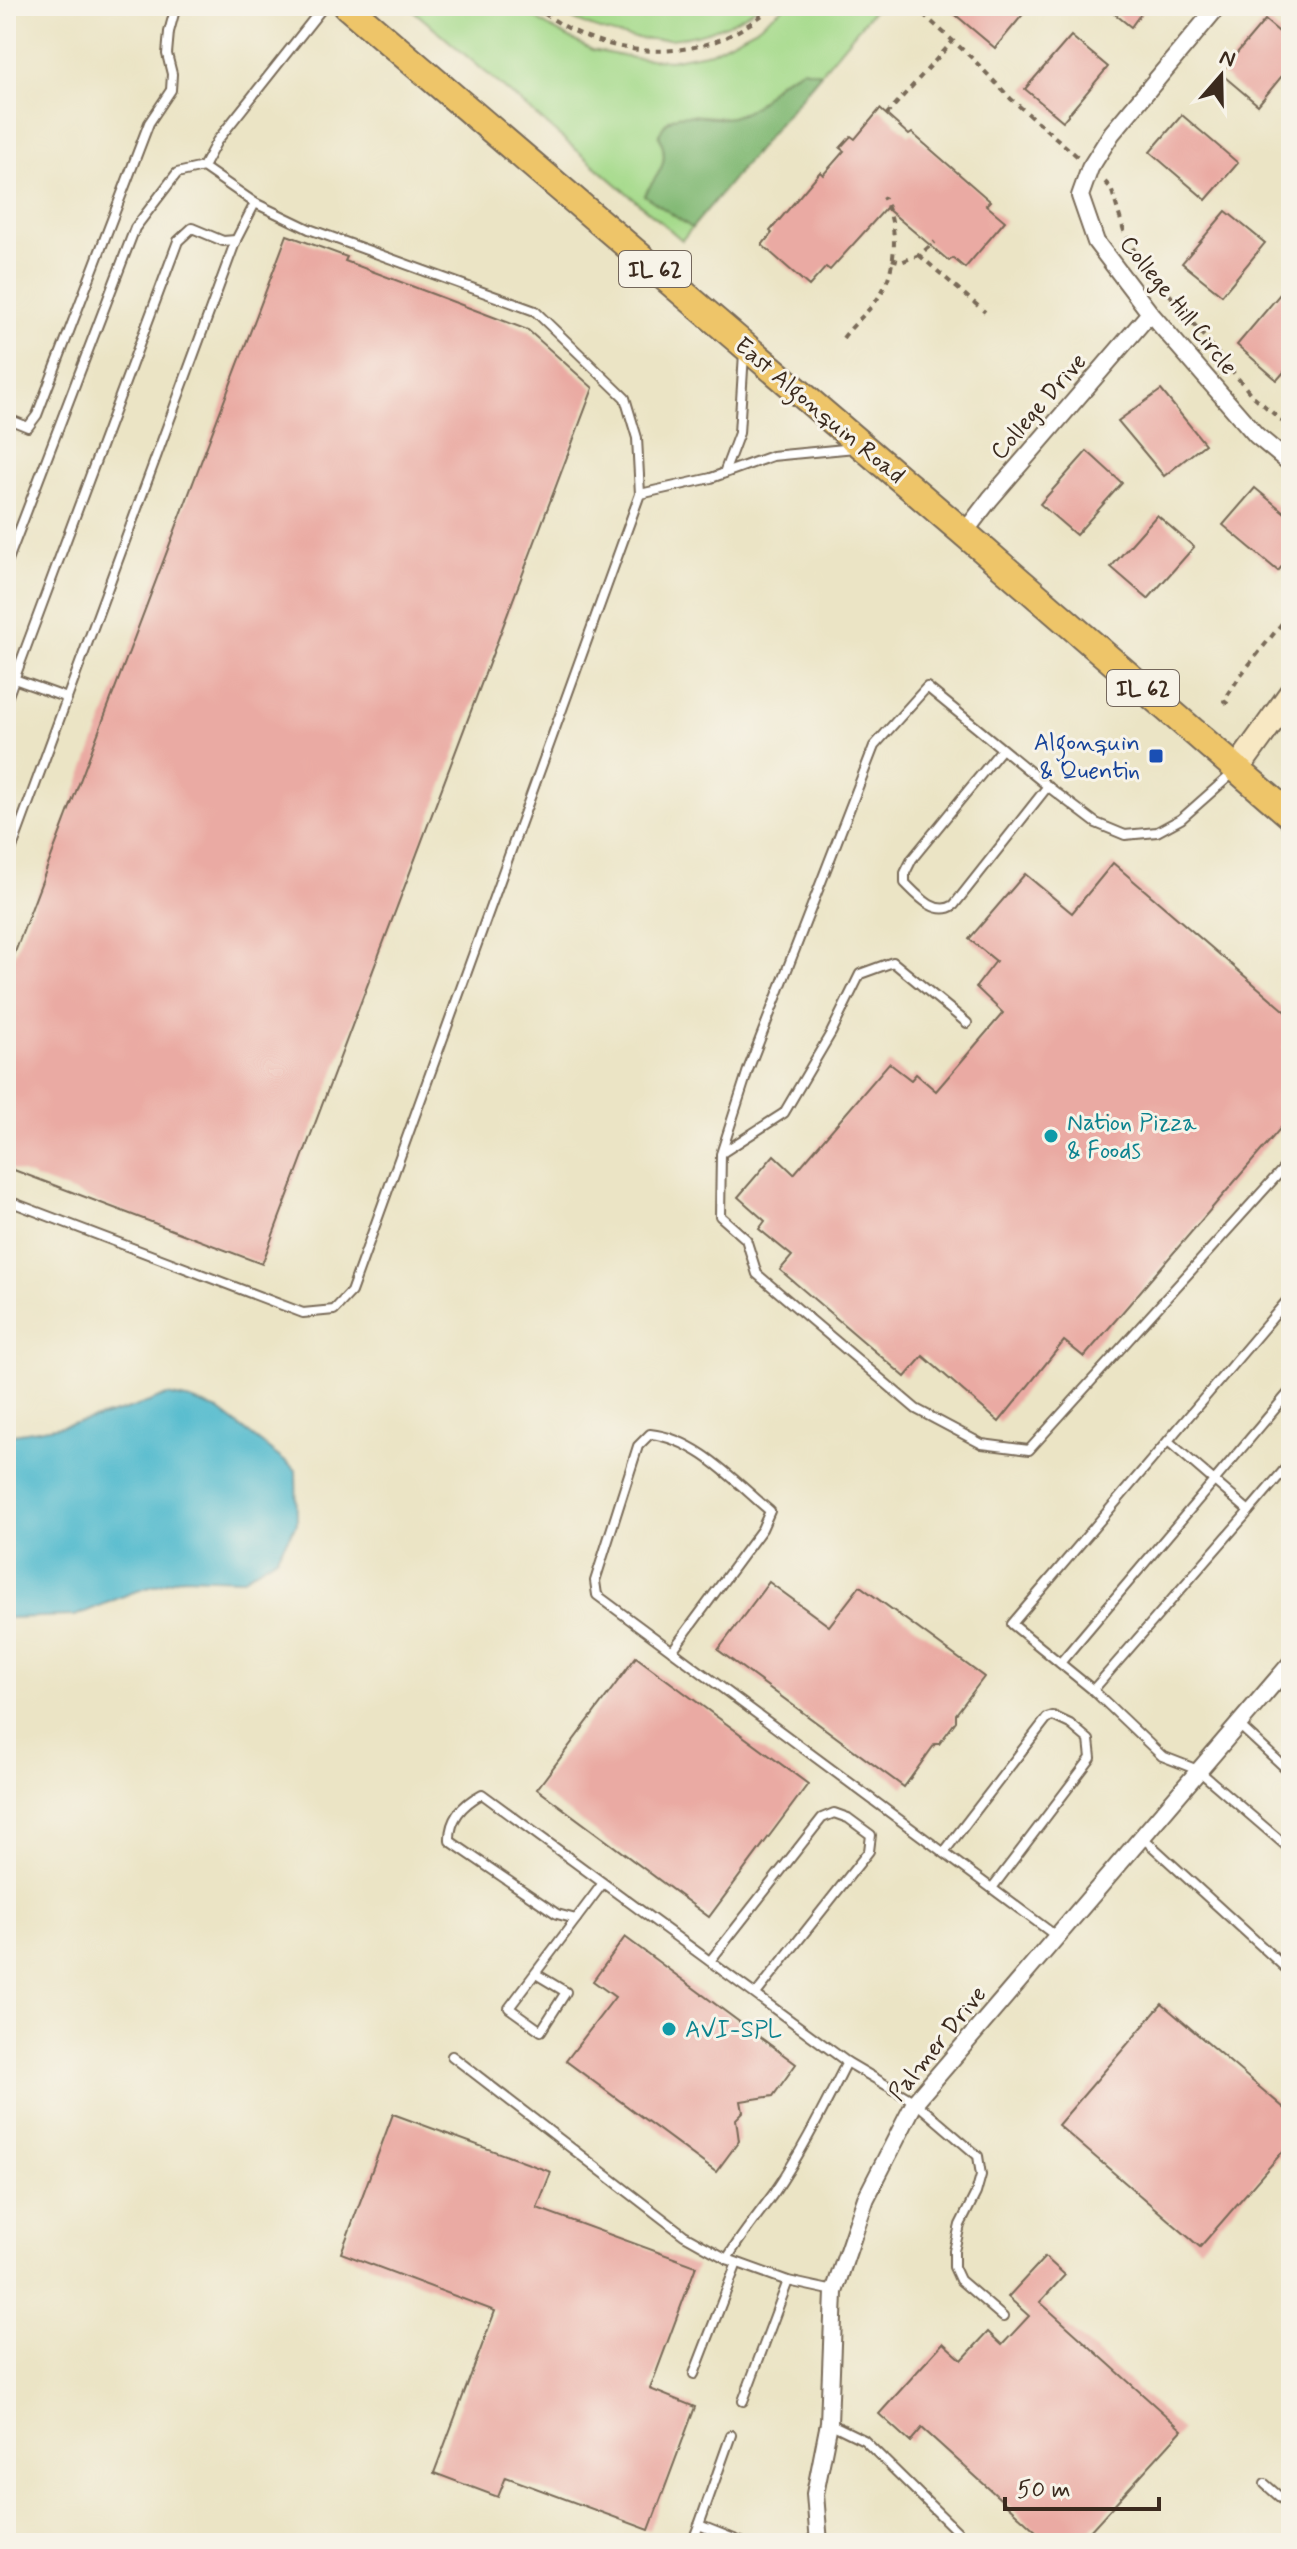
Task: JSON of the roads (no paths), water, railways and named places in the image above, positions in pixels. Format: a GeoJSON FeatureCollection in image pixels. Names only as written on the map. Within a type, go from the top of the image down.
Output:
{"type":"FeatureCollection","features":[{"type":"Feature","properties":{"kind":"main road","name":"East Algonquin Road"},"geometry":{"type":"LineString","coordinates":[[347,6],[1291,816]]}},
{"type":"Feature","properties":{"kind":"main road"},"geometry":{"type":"LineString","coordinates":[[1237,769],[1291,694]]}},
{"type":"Feature","properties":{"kind":"street","name":"College Hill Circle"},"geometry":{"type":"LineString","coordinates":[[1218,6],[1112,133],[1090,168],[1080,196],[1096,242],[1150,313],[1256,435],[1291,464]]}},
{"type":"Feature","properties":{"kind":"street","name":"College Drive"},"geometry":{"type":"LineString","coordinates":[[964,533],[1150,313]]}},
{"type":"Feature","properties":{"kind":"street","name":"Palmer Drive"},"geometry":{"type":"LineString","coordinates":[[819,2543],[815,2494],[829,2423],[834,2292],[866,2198],[915,2102],[1291,1663]]}},
{"type":"Feature","properties":{"kind":"lane"},"geometry":{"type":"LineString","coordinates":[[6,418],[28,427],[37,415],[149,123],[171,90],[172,74],[167,54],[176,6]]}},
{"type":"Feature","properties":{"kind":"lane"},"geometry":{"type":"LineString","coordinates":[[203,167],[217,141],[324,6]]}},
{"type":"Feature","properties":{"kind":"lane"},"geometry":{"type":"LineString","coordinates":[[6,565],[135,228],[177,173],[203,167],[255,203],[309,229],[535,311],[625,398],[637,438],[640,494],[351,1292],[334,1310],[303,1313],[6,1200]]}},
{"type":"Feature","properties":{"kind":"lane"},"geometry":{"type":"LineString","coordinates":[[6,864],[236,240],[255,203]]}},
{"type":"Feature","properties":{"kind":"lane"},"geometry":{"type":"LineString","coordinates":[[6,701],[10,677],[178,241],[192,228],[223,241],[236,240]]}},
{"type":"Feature","properties":{"kind":"lane"},"geometry":{"type":"LineString","coordinates":[[724,473],[739,433],[745,346]]}},
{"type":"Feature","properties":{"kind":"lane"},"geometry":{"type":"LineString","coordinates":[[640,494],[724,473],[772,456],[863,447]]}},
{"type":"Feature","properties":{"kind":"lane"},"geometry":{"type":"LineString","coordinates":[[10,677],[67,698]]}},
{"type":"Feature","properties":{"kind":"lane"},"geometry":{"type":"LineString","coordinates":[[1237,769],[1181,819],[1157,832],[1125,835],[1096,823],[927,687],[874,746],[748,1070],[721,1154],[720,1216],[746,1239],[757,1274],[916,1409],[982,1444],[1029,1450],[1291,1160]]}},
{"type":"Feature","properties":{"kind":"lane"},"geometry":{"type":"LineString","coordinates":[[1002,749],[912,859],[905,873],[905,883],[915,894],[939,910],[954,905],[1048,786]]}},
{"type":"Feature","properties":{"kind":"lane"},"geometry":{"type":"LineString","coordinates":[[721,1154],[784,1113],[831,1033],[860,974],[893,962],[967,1023]]}},
{"type":"Feature","properties":{"kind":"lane"},"geometry":{"type":"LineString","coordinates":[[1291,1296],[1012,1624],[1093,1690],[1162,1756],[1198,1770],[1291,1850]]}},
{"type":"Feature","properties":{"kind":"lane"},"geometry":{"type":"LineString","coordinates":[[1060,1663],[1291,1390]]}},
{"type":"Feature","properties":{"kind":"lane"},"geometry":{"type":"LineString","coordinates":[[672,1651],[762,1529],[770,1511],[695,1449],[668,1436],[650,1434],[638,1446],[595,1581],[597,1595],[672,1651],[944,1852],[1056,1936]]}},
{"type":"Feature","properties":{"kind":"lane"},"geometry":{"type":"LineString","coordinates":[[1168,1441],[1249,1511]]}},
{"type":"Feature","properties":{"kind":"lane"},"geometry":{"type":"LineString","coordinates":[[1093,1690],[1291,1462]]}},
{"type":"Feature","properties":{"kind":"lane"},"geometry":{"type":"LineString","coordinates":[[944,1852],[1047,1718],[1053,1716],[1070,1724],[1089,1740],[1091,1758],[992,1888]]}},
{"type":"Feature","properties":{"kind":"lane"},"geometry":{"type":"LineString","coordinates":[[1238,1724],[1291,1773]]}},
{"type":"Feature","properties":{"kind":"lane"},"geometry":{"type":"LineString","coordinates":[[576,1919],[557,1914],[450,1841],[449,1827],[466,1802],[482,1794],[847,2062],[915,2102],[978,2156],[981,2175],[960,2225],[954,2267],[960,2280],[1003,2317]]}},
{"type":"Feature","properties":{"kind":"lane"},"geometry":{"type":"LineString","coordinates":[[710,1961],[822,1818],[834,1813],[848,1818],[871,1835],[869,1851],[756,1994]]}},
{"type":"Feature","properties":{"kind":"lane"},"geometry":{"type":"LineString","coordinates":[[1141,1836],[1291,1973]]}},
{"type":"Feature","properties":{"kind":"lane"},"geometry":{"type":"LineString","coordinates":[[536,1974],[566,1992],[541,2031],[509,2008],[603,1883]]}},
{"type":"Feature","properties":{"kind":"lane"},"geometry":{"type":"LineString","coordinates":[[452,2056],[684,2235],[737,2263],[788,2281],[834,2292]]}},
{"type":"Feature","properties":{"kind":"lane"},"geometry":{"type":"LineString","coordinates":[[727,2259],[813,2129],[847,2062]]}},
{"type":"Feature","properties":{"kind":"lane"},"geometry":{"type":"LineString","coordinates":[[694,2374],[737,2263]]}},
{"type":"Feature","properties":{"kind":"lane"},"geometry":{"type":"LineString","coordinates":[[743,2401],[788,2281]]}},
{"type":"Feature","properties":{"kind":"lane"},"geometry":{"type":"LineString","coordinates":[[829,2423],[864,2440],[969,2543]]}},
{"type":"Feature","properties":{"kind":"lane"},"geometry":{"type":"LineString","coordinates":[[692,2543],[731,2435]]}},
{"type":"Feature","properties":{"kind":"lane"},"geometry":{"type":"LineString","coordinates":[[1265,2484],[1291,2507]]}},
{"type":"Feature","properties":{"kind":"lane"},"geometry":{"type":"LineString","coordinates":[[699,2525],[744,2543]]}},
{"type":"Feature","properties":{"kind":"water"},"geometry":{"type":"Polygon","coordinates":[[[167,1395],[218,1410],[296,1470],[297,1523],[276,1557],[242,1579],[183,1577],[131,1593],[75,1616],[6,1618],[6,1435],[88,1420],[167,1395]]]}},
{"type":"Feature","properties":{"kind":"place","name":"Algonquin & Quentin"},"geometry":{"type":"Point","coordinates":[1156,756]}},
{"type":"Feature","properties":{"kind":"place","name":"Nation Pizza & Foods"},"geometry":{"type":"Point","coordinates":[1051,1136]}},
{"type":"Feature","properties":{"kind":"place","name":"AVI-SPL"},"geometry":{"type":"Point","coordinates":[669,2029]}}]}
